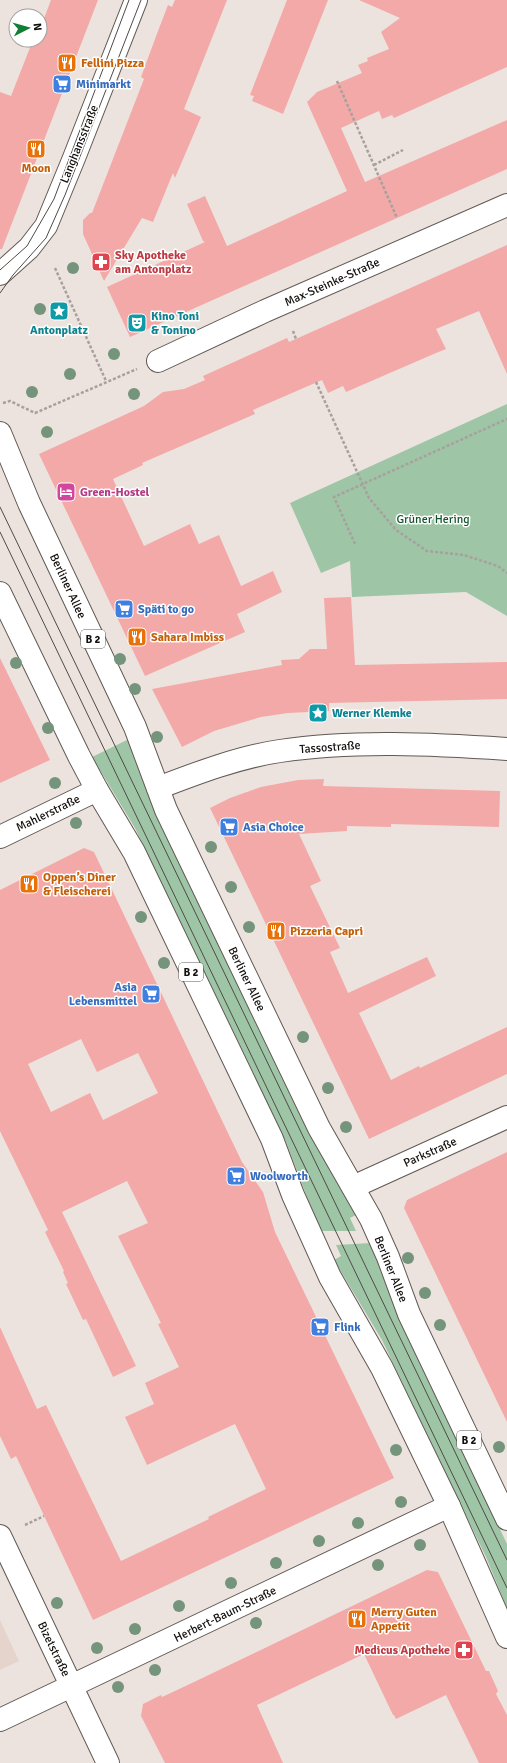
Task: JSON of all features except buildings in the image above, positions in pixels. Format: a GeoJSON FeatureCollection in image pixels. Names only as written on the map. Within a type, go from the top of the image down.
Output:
{"type":"FeatureCollection","features":[{"type":"Feature","properties":{"kind":"main road","name":"Langhansstraße"},"geometry":{"type":"LineString","coordinates":[[0,274],[29,248],[46,226],[136,0]]}},
{"type":"Feature","properties":{"kind":"main road","name":"Max-Steinke-Straße"},"geometry":{"type":"LineString","coordinates":[[158,361],[265,311],[507,205]]}},
{"type":"Feature","properties":{"kind":"main road","name":"Berliner Allee"},"geometry":{"type":"LineString","coordinates":[[0,432],[29,503],[135,727],[166,810],[319,1128],[371,1219],[388,1257],[409,1314],[507,1519]]}},
{"type":"Feature","properties":{"kind":"main road","name":"B 2"},"geometry":{"type":"LineString","coordinates":[[0,592],[97,790],[134,852],[272,1139],[293,1195],[320,1256],[339,1294],[372,1348],[449,1506],[507,1636]]}},
{"type":"Feature","properties":{"kind":"main road","name":"Tassostraße"},"geometry":{"type":"LineString","coordinates":[[158,788],[188,776],[244,759],[280,751],[348,745],[447,744],[507,749]]}},
{"type":"Feature","properties":{"kind":"main road","name":"Mahlerstraße"},"geometry":{"type":"LineString","coordinates":[[0,836],[97,790]]}},
{"type":"Feature","properties":{"kind":"main road","name":"Parkstraße"},"geometry":{"type":"LineString","coordinates":[[354,1187],[507,1117]]}},
{"type":"Feature","properties":{"kind":"main road","name":"Herbert-Baum-Straße"},"geometry":{"type":"LineString","coordinates":[[0,1720],[449,1506]]}},
{"type":"Feature","properties":{"kind":"main road","name":"Bizetstraße"},"geometry":{"type":"LineString","coordinates":[[0,1536],[108,1763]]}},
{"type":"Feature","properties":{"kind":"path"},"geometry":{"type":"LineString","coordinates":[[337,81],[397,218]]}},
{"type":"Feature","properties":{"kind":"path"},"geometry":{"type":"LineString","coordinates":[[374,165],[403,150]]}},
{"type":"Feature","properties":{"kind":"path"},"geometry":{"type":"LineString","coordinates":[[55,268],[106,381]]}},
{"type":"Feature","properties":{"kind":"path"},"geometry":{"type":"LineString","coordinates":[[293,331],[296,338]]}},
{"type":"Feature","properties":{"kind":"path"},"geometry":{"type":"LineString","coordinates":[[3,403],[10,401],[35,413],[106,381],[158,361]]}},
{"type":"Feature","properties":{"kind":"path"},"geometry":{"type":"LineString","coordinates":[[316,382],[362,484],[370,498],[396,530],[427,552],[464,555],[498,566],[507,573]]}},
{"type":"Feature","properties":{"kind":"path"},"geometry":{"type":"LineString","coordinates":[[356,544],[334,497],[507,419]]}},
{"type":"Feature","properties":{"kind":"path"},"geometry":{"type":"LineString","coordinates":[[24,1525],[44,1516]]}},
{"type":"Feature","properties":{"kind":"shaded area"},"geometry":{"type":"Polygon","coordinates":[[[0,1620],[19,1661],[0,1670],[0,1620]]]}},
{"type":"Feature","properties":{"kind":"green space","name":"Grüner Hering"},"geometry":{"type":"Polygon","coordinates":[[[507,404],[507,616],[466,592],[352,597],[350,561],[321,573],[290,503],[507,404]]]}},
{"type":"Feature","properties":{"kind":"green space"},"geometry":{"type":"Polygon","coordinates":[[[129,739],[356,1215],[350,1218],[356,1231],[320,1231],[286,1142],[135,828],[92,757],[129,739]]]}},
{"type":"Feature","properties":{"kind":"green space"},"geometry":{"type":"Polygon","coordinates":[[[371,1243],[401,1323],[507,1544],[507,1608],[486,1557],[382,1340],[334,1260],[341,1256],[336,1245],[371,1243]]]}},
{"type":"Feature","properties":{"kind":"tram line"},"geometry":{"type":"LineString","coordinates":[[0,270],[27,246],[54,199],[129,0]]}},
{"type":"Feature","properties":{"kind":"tram line"},"geometry":{"type":"LineString","coordinates":[[0,293],[13,275],[46,238],[65,195],[141,0]]}},
{"type":"Feature","properties":{"kind":"tram line"},"geometry":{"type":"LineString","coordinates":[[0,507],[507,1560]]}},
{"type":"Feature","properties":{"kind":"tram line"},"geometry":{"type":"LineString","coordinates":[[0,532],[507,1588]]}},
{"type":"Feature","properties":{"kind":"place","name":"Fellini Pizza"},"geometry":{"type":"Point","coordinates":[67,63]}},
{"type":"Feature","properties":{"kind":"place","name":"Minimarkt"},"geometry":{"type":"Point","coordinates":[62,84]}},
{"type":"Feature","properties":{"kind":"place","name":"Moon"},"geometry":{"type":"Point","coordinates":[36,149]}},
{"type":"Feature","properties":{"kind":"place","name":"Sky Apotheke am Antonplatz"},"geometry":{"type":"Point","coordinates":[101,262]}},
{"type":"Feature","properties":{"kind":"place","name":"Antonplatz"},"geometry":{"type":"Point","coordinates":[59,311]}},
{"type":"Feature","properties":{"kind":"place","name":"Kino Toni & Tonino"},"geometry":{"type":"Point","coordinates":[137,323]}},
{"type":"Feature","properties":{"kind":"place","name":"Green-Hostel"},"geometry":{"type":"Point","coordinates":[66,492]}},
{"type":"Feature","properties":{"kind":"place","name":"Späti to go"},"geometry":{"type":"Point","coordinates":[124,609]}},
{"type":"Feature","properties":{"kind":"place","name":"Sahara Imbiss"},"geometry":{"type":"Point","coordinates":[137,637]}},
{"type":"Feature","properties":{"kind":"place","name":"Werner Klemke"},"geometry":{"type":"Point","coordinates":[318,713]}},
{"type":"Feature","properties":{"kind":"place","name":"Asia Choice"},"geometry":{"type":"Point","coordinates":[229,827]}},
{"type":"Feature","properties":{"kind":"place","name":"Oppen’s Diner & Fleischerei"},"geometry":{"type":"Point","coordinates":[29,884]}},
{"type":"Feature","properties":{"kind":"place","name":"Pizzeria Capri"},"geometry":{"type":"Point","coordinates":[276,931]}},
{"type":"Feature","properties":{"kind":"place","name":"Asia Lebensmittel"},"geometry":{"type":"Point","coordinates":[151,994]}},
{"type":"Feature","properties":{"kind":"place","name":"Woolworth"},"geometry":{"type":"Point","coordinates":[236,1176]}},
{"type":"Feature","properties":{"kind":"place","name":"Flink"},"geometry":{"type":"Point","coordinates":[320,1327]}},
{"type":"Feature","properties":{"kind":"place","name":"Merry Guten Appetit"},"geometry":{"type":"Point","coordinates":[357,1619]}},
{"type":"Feature","properties":{"kind":"place","name":"Medicus Apotheke"},"geometry":{"type":"Point","coordinates":[464,1650]}}]}
